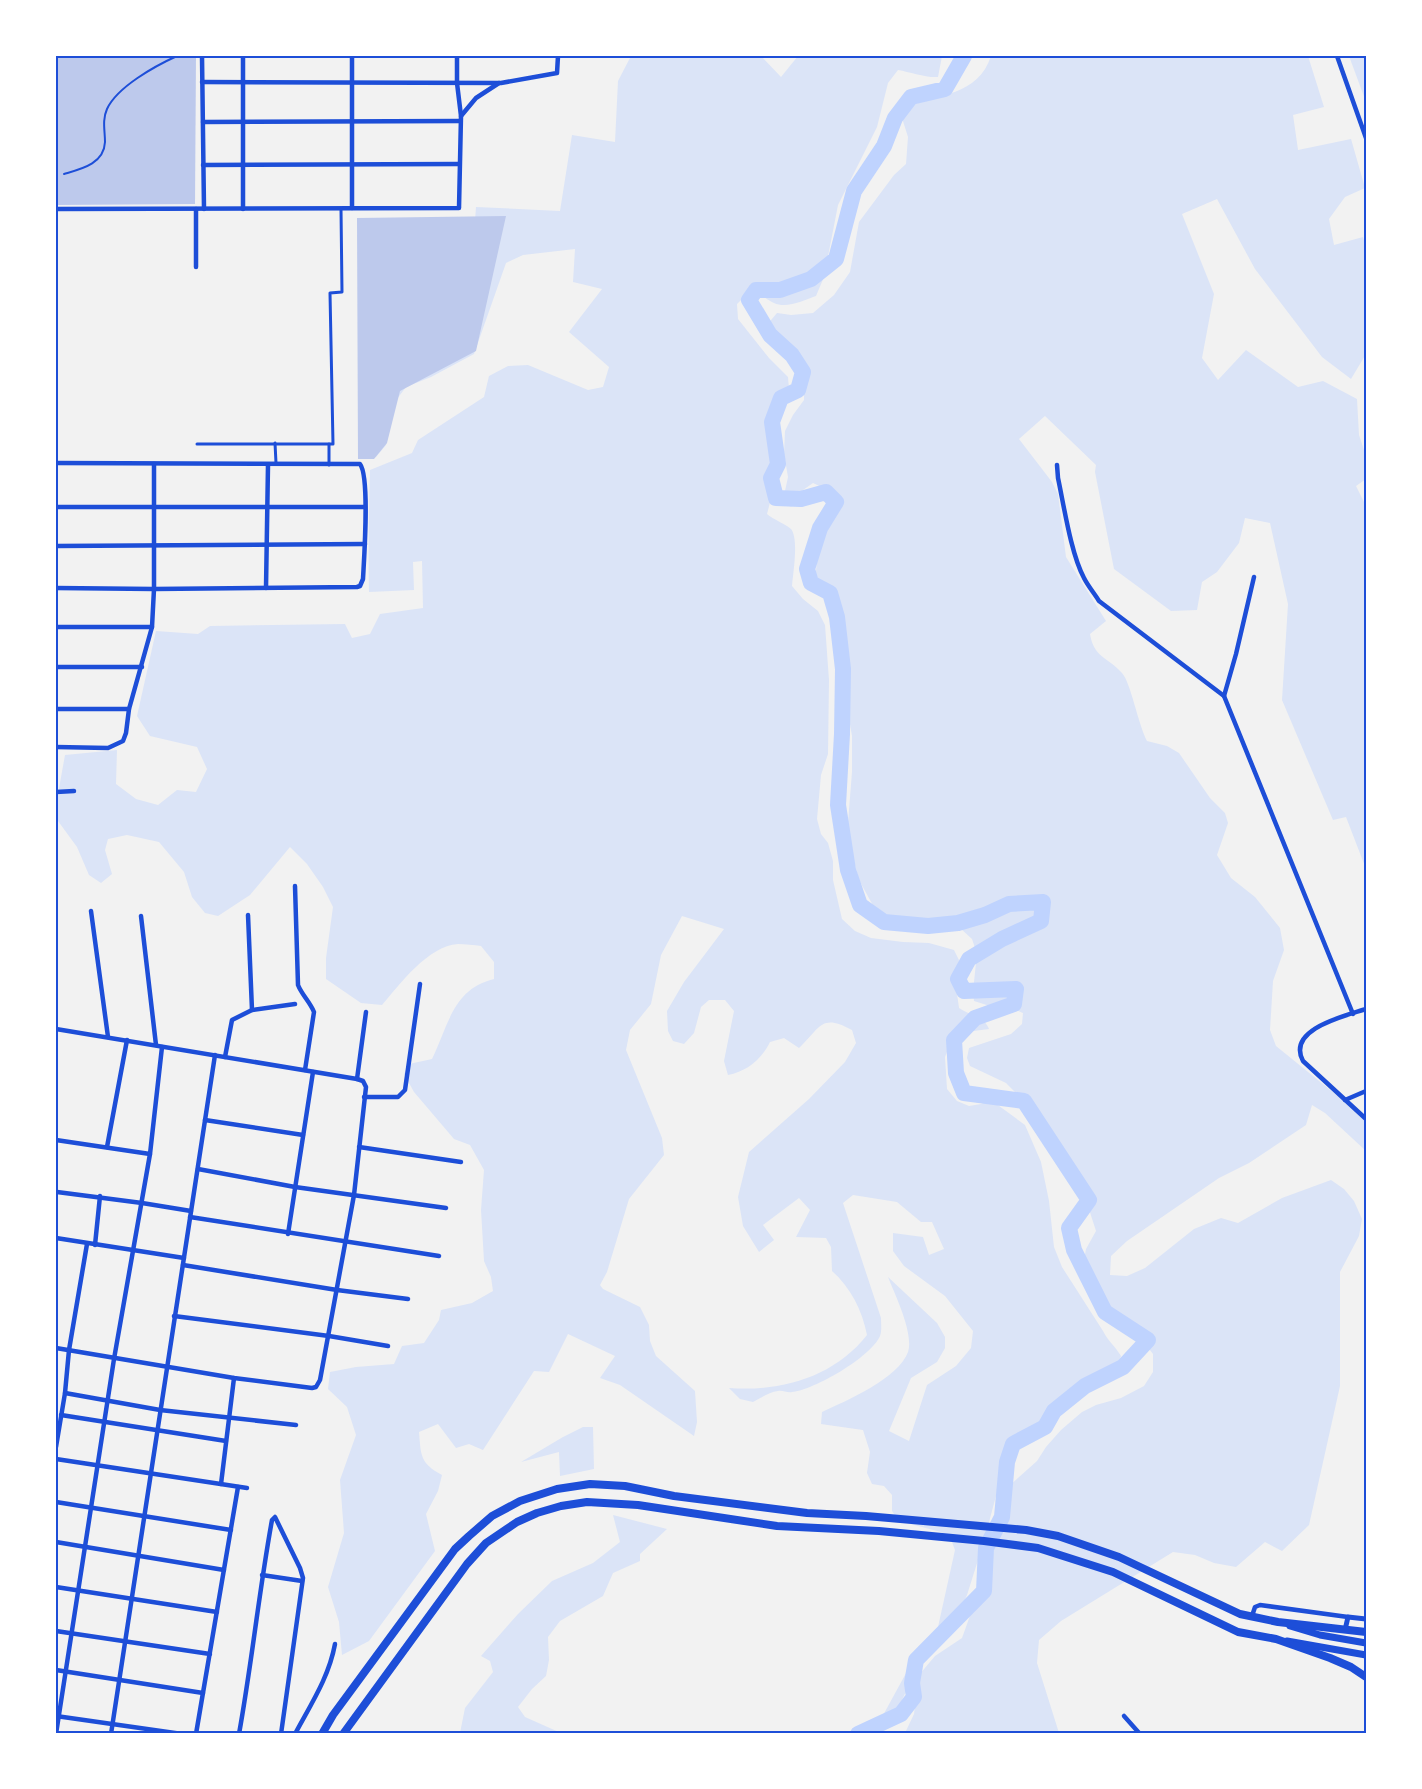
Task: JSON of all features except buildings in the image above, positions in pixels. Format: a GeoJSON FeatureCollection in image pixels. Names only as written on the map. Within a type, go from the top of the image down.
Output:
{"type":"FeatureCollection","features":[{"type":"Feature","properties":{"kind":"highway"},"geometry":{"type":"LineString","coordinates":[[322,1734],[333,1715],[455,1550],[492,1516],[520,1501],[570,1486],[608,1485],[807,1513],[1015,1529],[1058,1536],[1119,1557],[1240,1614],[1278,1622],[1366,1632]]}},
{"type":"Feature","properties":{"kind":"highway"},"geometry":{"type":"LineString","coordinates":[[343,1734],[467,1564],[486,1544],[501,1532],[537,1513],[586,1502],[630,1504],[777,1526],[879,1531],[1038,1548],[1113,1572],[1238,1632],[1276,1640],[1330,1658],[1352,1667],[1366,1677]]}},
{"type":"Feature","properties":{"kind":"main road"},"geometry":{"type":"LineString","coordinates":[[1278,1622],[1320,1635],[1366,1643]]}},
{"type":"Feature","properties":{"kind":"main road"},"geometry":{"type":"LineString","coordinates":[[1276,1640],[1314,1644],[1366,1655]]}},
{"type":"Feature","properties":{"kind":"street"},"geometry":{"type":"LineString","coordinates":[[202,56],[204,208]]}},
{"type":"Feature","properties":{"kind":"street"},"geometry":{"type":"LineString","coordinates":[[243,56],[243,208]]}},
{"type":"Feature","properties":{"kind":"street"},"geometry":{"type":"LineString","coordinates":[[352,56],[352,208]]}},
{"type":"Feature","properties":{"kind":"street"},"geometry":{"type":"LineString","coordinates":[[56,209],[459,208],[460,119],[457,56]]}},
{"type":"Feature","properties":{"kind":"street"},"geometry":{"type":"LineString","coordinates":[[202,82],[501,83],[557,73],[558,56]]}},
{"type":"Feature","properties":{"kind":"street"},"geometry":{"type":"LineString","coordinates":[[1337,56],[1366,138]]}},
{"type":"Feature","properties":{"kind":"street"},"geometry":{"type":"LineString","coordinates":[[460,119],[476,98],[501,83]]}},
{"type":"Feature","properties":{"kind":"street"},"geometry":{"type":"LineString","coordinates":[[203,122],[460,119]]}},
{"type":"Feature","properties":{"kind":"street"},"geometry":{"type":"LineString","coordinates":[[203,165],[459,164]]}},
{"type":"Feature","properties":{"kind":"street"},"geometry":{"type":"LineString","coordinates":[[196,208],[196,267]]}},
{"type":"Feature","properties":{"kind":"street"},"geometry":{"type":"LineString","coordinates":[[197,444],[333,444],[330,293],[342,292],[341,209]]}},
{"type":"Feature","properties":{"kind":"street"},"geometry":{"type":"LineString","coordinates":[[275,444],[276,465]]}},
{"type":"Feature","properties":{"kind":"street"},"geometry":{"type":"LineString","coordinates":[[329,444],[329,465]]}},
{"type":"Feature","properties":{"kind":"street"},"geometry":{"type":"LineString","coordinates":[[56,463],[360,464],[364,471],[365,507],[363,579],[357,587],[56,588]]}},
{"type":"Feature","properties":{"kind":"street"},"geometry":{"type":"LineString","coordinates":[[56,747],[108,748],[123,741],[126,734],[129,709],[152,627],[154,464]]}},
{"type":"Feature","properties":{"kind":"street"},"geometry":{"type":"LineString","coordinates":[[266,588],[268,465]]}},
{"type":"Feature","properties":{"kind":"street"},"geometry":{"type":"LineString","coordinates":[[1057,465],[1077,560],[1083,576],[1099,601],[1224,696],[1353,1014]]}},
{"type":"Feature","properties":{"kind":"street"},"geometry":{"type":"LineString","coordinates":[[56,507],[365,507]]}},
{"type":"Feature","properties":{"kind":"street"},"geometry":{"type":"LineString","coordinates":[[56,546],[365,544]]}},
{"type":"Feature","properties":{"kind":"street"},"geometry":{"type":"LineString","coordinates":[[1224,696],[1254,577]]}},
{"type":"Feature","properties":{"kind":"street"},"geometry":{"type":"LineString","coordinates":[[56,627],[152,627]]}},
{"type":"Feature","properties":{"kind":"street"},"geometry":{"type":"LineString","coordinates":[[56,667],[142,668]]}},
{"type":"Feature","properties":{"kind":"street"},"geometry":{"type":"LineString","coordinates":[[56,709],[129,709]]}},
{"type":"Feature","properties":{"kind":"street"},"geometry":{"type":"LineString","coordinates":[[56,792],[74,791]]}},
{"type":"Feature","properties":{"kind":"street"},"geometry":{"type":"LineString","coordinates":[[295,886],[298,985],[314,1012],[305,1070]]}},
{"type":"Feature","properties":{"kind":"street"},"geometry":{"type":"LineString","coordinates":[[91,911],[108,1037]]}},
{"type":"Feature","properties":{"kind":"street"},"geometry":{"type":"LineString","coordinates":[[249,915],[252,1010]]}},
{"type":"Feature","properties":{"kind":"street"},"geometry":{"type":"LineString","coordinates":[[56,1734],[114,1359],[150,1155],[159,1046],[141,916]]}},
{"type":"Feature","properties":{"kind":"street"},"geometry":{"type":"LineString","coordinates":[[364,1097],[398,1097],[405,1090],[420,984]]}},
{"type":"Feature","properties":{"kind":"street"},"geometry":{"type":"LineString","coordinates":[[225,1057],[230,1023],[236,1017],[252,1010],[295,1004]]}},
{"type":"Feature","properties":{"kind":"street"},"geometry":{"type":"LineString","coordinates":[[1366,1009],[1323,1024],[1304,1037],[1299,1054],[1303,1061],[1366,1119]]}},
{"type":"Feature","properties":{"kind":"street"},"geometry":{"type":"LineString","coordinates":[[357,1079],[366,1012]]}},
{"type":"Feature","properties":{"kind":"street"},"geometry":{"type":"LineString","coordinates":[[56,1029],[357,1079],[366,1083],[354,1195],[319,1385],[312,1388],[234,1378],[56,1348]]}},
{"type":"Feature","properties":{"kind":"street"},"geometry":{"type":"LineString","coordinates":[[107,1147],[127,1040]]}},
{"type":"Feature","properties":{"kind":"street"},"geometry":{"type":"LineString","coordinates":[[111,1734],[215,1055]]}},
{"type":"Feature","properties":{"kind":"street"},"geometry":{"type":"LineString","coordinates":[[288,1234],[313,1072]]}},
{"type":"Feature","properties":{"kind":"street"},"geometry":{"type":"LineString","coordinates":[[1345,1100],[1366,1092]]}},
{"type":"Feature","properties":{"kind":"street"},"geometry":{"type":"LineString","coordinates":[[205,1120],[303,1136]]}},
{"type":"Feature","properties":{"kind":"street"},"geometry":{"type":"LineString","coordinates":[[56,1140],[150,1155]]}},
{"type":"Feature","properties":{"kind":"street"},"geometry":{"type":"LineString","coordinates":[[359,1147],[461,1162]]}},
{"type":"Feature","properties":{"kind":"street"},"geometry":{"type":"LineString","coordinates":[[198,1169],[295,1187],[446,1208]]}},
{"type":"Feature","properties":{"kind":"street"},"geometry":{"type":"LineString","coordinates":[[57,1192],[142,1203],[288,1234],[439,1256]]}},
{"type":"Feature","properties":{"kind":"street"},"geometry":{"type":"LineString","coordinates":[[95,1245],[100,1197]]}},
{"type":"Feature","properties":{"kind":"street"},"geometry":{"type":"LineString","coordinates":[[56,1238],[184,1258]]}},
{"type":"Feature","properties":{"kind":"street"},"geometry":{"type":"LineString","coordinates":[[56,1448],[69,1350],[87,1244]]}},
{"type":"Feature","properties":{"kind":"street"},"geometry":{"type":"LineString","coordinates":[[183,1265],[408,1299]]}},
{"type":"Feature","properties":{"kind":"street"},"geometry":{"type":"LineString","coordinates":[[174,1316],[388,1346]]}},
{"type":"Feature","properties":{"kind":"street"},"geometry":{"type":"LineString","coordinates":[[221,1484],[234,1378]]}},
{"type":"Feature","properties":{"kind":"street"},"geometry":{"type":"LineString","coordinates":[[65,1393],[160,1410],[296,1425]]}},
{"type":"Feature","properties":{"kind":"street"},"geometry":{"type":"LineString","coordinates":[[61,1415],[226,1441]]}},
{"type":"Feature","properties":{"kind":"street"},"geometry":{"type":"LineString","coordinates":[[56,1459],[247,1488]]}},
{"type":"Feature","properties":{"kind":"street"},"geometry":{"type":"LineString","coordinates":[[196,1734],[238,1487]]}},
{"type":"Feature","properties":{"kind":"street"},"geometry":{"type":"LineString","coordinates":[[56,1502],[231,1530]]}},
{"type":"Feature","properties":{"kind":"street"},"geometry":{"type":"LineString","coordinates":[[239,1734],[251,1664],[262,1575],[273,1517],[277,1519],[300,1568],[302,1581],[280,1734]]}},
{"type":"Feature","properties":{"kind":"street"},"geometry":{"type":"LineString","coordinates":[[56,1542],[224,1570]]}},
{"type":"Feature","properties":{"kind":"street"},"geometry":{"type":"LineString","coordinates":[[262,1575],[302,1581]]}},
{"type":"Feature","properties":{"kind":"street"},"geometry":{"type":"LineString","coordinates":[[56,1587],[217,1612]]}},
{"type":"Feature","properties":{"kind":"street"},"geometry":{"type":"LineString","coordinates":[[1252,1617],[1255,1607],[1260,1605],[1366,1619]]}},
{"type":"Feature","properties":{"kind":"street"},"geometry":{"type":"LineString","coordinates":[[1345,1629],[1348,1617]]}},
{"type":"Feature","properties":{"kind":"street"},"geometry":{"type":"LineString","coordinates":[[56,1631],[210,1654]]}},
{"type":"Feature","properties":{"kind":"street"},"geometry":{"type":"LineString","coordinates":[[295,1734],[326,1676],[332,1662],[335,1644]]}},
{"type":"Feature","properties":{"kind":"street"},"geometry":{"type":"LineString","coordinates":[[56,1670],[203,1693]]}},
{"type":"Feature","properties":{"kind":"street"},"geometry":{"type":"LineString","coordinates":[[57,1716],[112,1722],[182,1734]]}},
{"type":"Feature","properties":{"kind":"street"},"geometry":{"type":"LineString","coordinates":[[1125,1716],[1140,1734]]}},
{"type":"Feature","properties":{"kind":"lane"},"geometry":{"type":"LineString","coordinates":[[64,174],[87,168],[103,151],[104,120],[112,101],[146,73],[177,56]]}},
{"type":"Feature","properties":{"kind":"shaded area"},"geometry":{"type":"Polygon","coordinates":[[[631,56],[761,56],[781,77],[798,56],[942,56],[938,77],[898,70],[888,83],[877,127],[838,205],[824,277],[816,296],[795,303],[779,305],[760,295],[748,293],[737,304],[738,319],[769,358],[788,377],[789,389],[775,405],[767,421],[774,487],[767,514],[791,529],[795,540],[792,586],[818,611],[825,625],[829,680],[828,754],[821,775],[817,819],[833,861],[833,880],[842,919],[855,931],[871,938],[929,943],[954,950],[959,960],[956,987],[959,1008],[980,1019],[989,1029],[966,1032],[951,1042],[945,1057],[947,1089],[957,1101],[969,1106],[991,1100],[1025,1125],[1041,1162],[1049,1201],[1054,1247],[1062,1267],[1121,1356],[1116,1371],[1107,1382],[1054,1409],[1011,1448],[967,1595],[953,1626],[920,1662],[902,1700],[891,1716],[875,1730],[917,1653],[938,1627],[955,1550],[950,1537],[941,1532],[899,1521],[892,1511],[892,1495],[884,1486],[872,1484],[867,1473],[870,1452],[863,1430],[821,1424],[822,1412],[883,1380],[903,1362],[908,1352],[906,1325],[888,1277],[937,1323],[945,1337],[945,1348],[937,1362],[911,1378],[889,1431],[909,1441],[927,1385],[956,1366],[971,1348],[973,1331],[945,1296],[904,1266],[893,1251],[893,1233],[923,1237],[929,1255],[944,1249],[932,1222],[921,1222],[897,1202],[853,1195],[843,1203],[881,1318],[880,1336],[866,1353],[841,1371],[802,1390],[775,1392],[753,1402],[740,1399],[729,1388],[768,1387],[805,1379],[839,1362],[867,1335],[855,1300],[832,1271],[831,1247],[826,1238],[796,1237],[810,1210],[799,1198],[763,1225],[774,1240],[759,1252],[743,1226],[738,1197],[749,1152],[809,1099],[845,1062],[856,1043],[852,1030],[842,1025],[827,1023],[817,1029],[799,1048],[784,1038],[770,1042],[753,1064],[728,1075],[724,1061],[734,1011],[725,1000],[709,1000],[701,1007],[694,1033],[684,1044],[673,1041],[668,1031],[667,1011],[684,982],[724,929],[682,916],[661,955],[651,1004],[630,1030],[626,1050],[662,1138],[664,1155],[629,1199],[607,1272],[600,1285],[603,1289],[640,1307],[649,1325],[650,1341],[656,1356],[695,1391],[697,1422],[694,1436],[620,1385],[600,1378],[615,1356],[568,1334],[549,1372],[534,1371],[483,1450],[469,1444],[456,1448],[438,1424],[419,1432],[423,1458],[429,1467],[442,1475],[438,1491],[426,1514],[435,1551],[369,1641],[342,1655],[339,1622],[328,1587],[344,1533],[340,1480],[356,1435],[347,1407],[328,1389],[330,1372],[394,1364],[402,1346],[424,1343],[439,1320],[441,1310],[472,1303],[493,1291],[491,1277],[484,1261],[481,1210],[484,1170],[470,1145],[454,1139],[414,1092],[404,1074],[409,1064],[432,1059],[448,1021],[461,999],[480,984],[494,979],[494,962],[481,946],[458,944],[447,946],[436,951],[416,967],[382,1005],[361,1003],[326,979],[326,958],[333,907],[307,864],[290,847],[250,895],[218,916],[205,913],[192,897],[184,872],[159,842],[127,835],[108,839],[105,850],[112,874],[101,883],[89,875],[77,847],[58,821],[58,794],[65,755],[117,750],[116,784],[136,799],[158,805],[177,790],[196,792],[207,769],[197,747],[150,736],[137,716],[156,631],[198,634],[210,626],[345,624],[352,638],[370,634],[380,614],[423,608],[422,561],[413,562],[414,590],[369,592],[370,470],[412,453],[418,440],[484,397],[489,376],[508,366],[528,365],[588,390],[603,387],[609,367],[569,332],[602,289],[573,282],[575,249],[523,255],[506,263],[474,354],[431,377],[406,387],[397,399],[386,445],[376,457],[367,459],[365,312],[475,221],[476,207],[560,211],[572,135],[615,142],[618,81],[631,56]]]}},
{"type":"Feature","properties":{"kind":"shaded area"},"geometry":{"type":"Polygon","coordinates":[[[991,56],[1308,56],[1324,107],[1293,115],[1298,150],[1351,139],[1365,188],[1345,197],[1329,219],[1334,245],[1363,237],[1366,247],[1366,354],[1351,379],[1322,357],[1255,269],[1217,199],[1182,214],[1214,294],[1202,358],[1218,380],[1246,350],[1298,387],[1323,381],[1357,399],[1359,435],[1366,456],[1366,479],[1356,486],[1366,506],[1366,869],[1346,817],[1333,820],[1282,700],[1288,604],[1270,523],[1245,518],[1239,543],[1217,572],[1202,582],[1197,610],[1171,611],[1114,569],[1095,472],[1096,465],[1045,416],[1019,439],[1052,482],[1058,494],[1066,557],[1106,621],[1090,634],[1095,648],[1125,678],[1147,741],[1167,746],[1179,753],[1210,798],[1225,813],[1228,823],[1217,855],[1231,878],[1255,897],[1280,928],[1284,950],[1273,981],[1270,1030],[1276,1046],[1366,1119],[1366,1151],[1325,1113],[1312,1105],[1306,1125],[1249,1163],[1219,1178],[1127,1241],[1111,1256],[1110,1275],[1127,1276],[1145,1268],[1194,1229],[1221,1218],[1238,1223],[1282,1198],[1331,1180],[1344,1189],[1354,1201],[1362,1219],[1359,1236],[1340,1272],[1340,1386],[1309,1525],[1282,1551],[1265,1542],[1236,1567],[1214,1563],[1195,1555],[1173,1552],[1061,1621],[1039,1640],[1037,1663],[1059,1733],[905,1733],[914,1714],[919,1675],[935,1656],[962,1638],[999,1535],[1009,1486],[1037,1461],[1061,1430],[1082,1412],[1096,1405],[1121,1398],[1144,1386],[1153,1372],[1153,1354],[1137,1333],[1116,1319],[1102,1295],[1089,1282],[1083,1265],[1086,1249],[1096,1231],[1086,1200],[1018,1095],[1006,1083],[970,1066],[967,1058],[969,1048],[1011,1034],[1022,1024],[1023,1013],[1007,1006],[993,1007],[974,1001],[977,954],[972,939],[960,928],[909,923],[876,911],[859,880],[847,835],[852,772],[852,736],[847,707],[843,637],[839,610],[821,595],[815,579],[819,543],[829,528],[832,502],[828,490],[813,483],[803,490],[791,507],[787,502],[785,491],[788,477],[784,454],[785,431],[804,400],[804,387],[766,326],[777,313],[791,315],[813,313],[834,295],[850,272],[859,222],[894,175],[906,164],[908,137],[902,118],[904,108],[967,86],[985,69],[991,56]]]}},
{"type":"Feature","properties":{"kind":"shaded area"},"geometry":{"type":"Polygon","coordinates":[[[1349,56],[1366,56],[1366,102],[1349,56]]]}},
{"type":"Feature","properties":{"kind":"shaded area"},"geometry":{"type":"Polygon","coordinates":[[[583,1427],[593,1427],[594,1469],[560,1476],[559,1452],[521,1462],[563,1437],[583,1427]]]}},
{"type":"Feature","properties":{"kind":"shaded area"},"geometry":{"type":"Polygon","coordinates":[[[613,1515],[667,1529],[640,1554],[640,1561],[613,1573],[603,1596],[560,1621],[548,1637],[549,1660],[546,1676],[518,1707],[525,1717],[561,1733],[460,1733],[465,1708],[493,1672],[490,1661],[481,1656],[518,1614],[552,1581],[593,1563],[620,1542],[613,1515]]]}},
{"type":"Feature","properties":{"kind":"waterway"},"geometry":{"type":"LineString","coordinates":[[858,1734],[901,1714],[914,1697],[912,1683],[916,1660],[984,1591],[986,1548],[1002,1517],[1007,1462],[1013,1444],[1045,1427],[1054,1411],[1085,1386],[1123,1367],[1148,1340],[1105,1312],[1074,1250],[1069,1228],[1089,1200],[1024,1101],[964,1093],[956,1073],[954,1040],[975,1018],[1014,1004],[1016,989],[964,991],[958,979],[969,959],[1002,939],[1041,921],[1043,902],[1009,904],[985,915],[958,923],[928,926],[884,922],[860,905],[848,870],[838,805],[843,669],[837,617],[830,593],[811,583],[807,569],[820,528],[836,502],[826,492],[801,499],[776,498],[771,478],[778,464],[772,422],[781,398],[798,390],[803,372],[792,355],[770,335],[749,300],[756,290],[780,290],[811,279],[836,259],[854,191],[884,146],[895,118],[911,97],[945,89],[964,56]]}}]}
